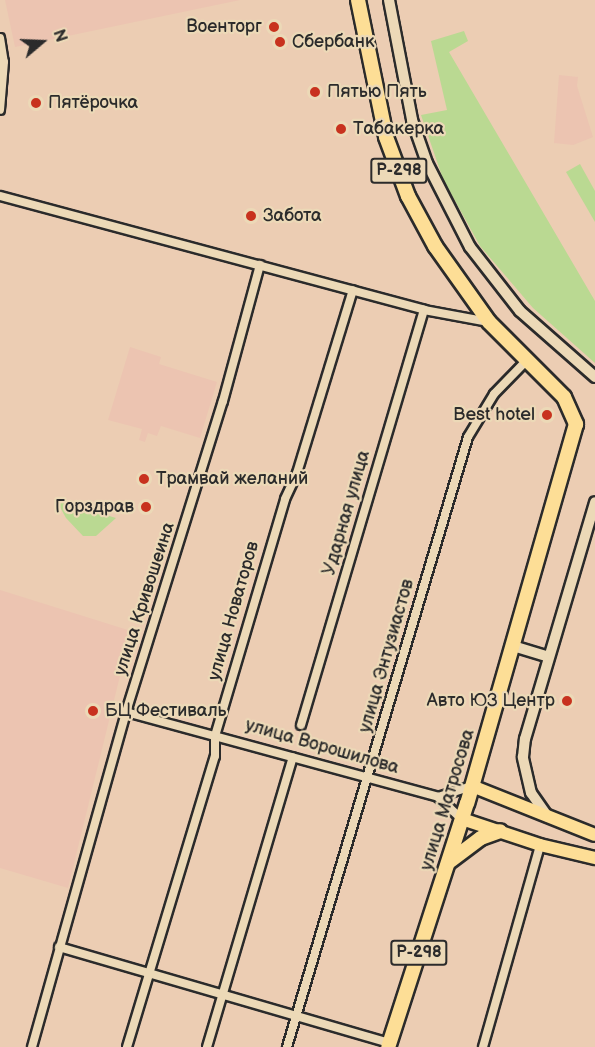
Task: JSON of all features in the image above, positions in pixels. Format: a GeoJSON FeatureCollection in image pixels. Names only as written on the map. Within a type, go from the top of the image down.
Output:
{"type":"FeatureCollection","features":[{"type":"Feature","properties":{"kind":"highway","name":"Р-298"},"geometry":{"type":"LineString","coordinates":[[358,0],[386,136],[408,196],[435,246],[489,322],[528,359]]}},
{"type":"Feature","properties":{"kind":"highway","name":"улица Матросова"},"geometry":{"type":"LineString","coordinates":[[389,1045],[472,786],[576,424],[564,397],[528,359]]}},
{"type":"Feature","properties":{"kind":"highway"},"geometry":{"type":"LineString","coordinates":[[448,864],[481,838],[500,831]]}},
{"type":"Feature","properties":{"kind":"main road"},"geometry":{"type":"LineString","coordinates":[[472,786],[595,835]]}},
{"type":"Feature","properties":{"kind":"main road","name":"улица Ворошилова"},"geometry":{"type":"LineString","coordinates":[[462,819],[540,845],[595,858]]}},
{"type":"Feature","properties":{"kind":"street"},"geometry":{"type":"LineString","coordinates":[[389,0],[412,120],[427,163],[470,247],[520,312],[595,377]]}},
{"type":"Feature","properties":{"kind":"street"},"geometry":{"type":"LineString","coordinates":[[0,38],[4,62],[0,109]]}},
{"type":"Feature","properties":{"kind":"street"},"geometry":{"type":"LineString","coordinates":[[0,196],[424,310],[489,322]]}},
{"type":"Feature","properties":{"kind":"street","name":"улица Кривошеина"},"geometry":{"type":"LineString","coordinates":[[32,1047],[58,947],[126,712],[204,466],[260,265]]}},
{"type":"Feature","properties":{"kind":"street","name":"улица Новаторов"},"geometry":{"type":"LineString","coordinates":[[127,1047],[215,756],[215,736],[285,499],[297,473],[353,290]]}},
{"type":"Feature","properties":{"kind":"street","name":"Ударная улица"},"geometry":{"type":"LineString","coordinates":[[301,725],[424,310]]}},
{"type":"Feature","properties":{"kind":"street","name":"улица Энтузиастов"},"geometry":{"type":"LineString","coordinates":[[287,1047],[468,437],[494,394],[528,359]]}},
{"type":"Feature","properties":{"kind":"street"},"geometry":{"type":"LineString","coordinates":[[549,817],[531,793],[523,757],[525,739],[595,502]]}},
{"type":"Feature","properties":{"kind":"street"},"geometry":{"type":"LineString","coordinates":[[513,646],[548,657]]}},
{"type":"Feature","properties":{"kind":"street","name":"улица Ворошилова"},"geometry":{"type":"LineString","coordinates":[[126,712],[438,798],[462,819]]}},
{"type":"Feature","properties":{"kind":"street"},"geometry":{"type":"LineString","coordinates":[[207,1047],[293,758]]}},
{"type":"Feature","properties":{"kind":"street"},"geometry":{"type":"LineString","coordinates":[[438,798],[472,786]]}},
{"type":"Feature","properties":{"kind":"street"},"geometry":{"type":"LineString","coordinates":[[483,1047],[540,845]]}},
{"type":"Feature","properties":{"kind":"street"},"geometry":{"type":"LineString","coordinates":[[58,947],[389,1045]]}},
{"type":"Feature","properties":{"kind":"shaded area"},"geometry":{"type":"Polygon","coordinates":[[[5,0],[240,0],[15,47],[5,0]]]}},
{"type":"Feature","properties":{"kind":"shaded area"},"geometry":{"type":"Polygon","coordinates":[[[559,75],[578,77],[577,86],[593,137],[573,145],[554,143],[559,75]]]}},
{"type":"Feature","properties":{"kind":"shaded area"},"geometry":{"type":"Polygon","coordinates":[[[130,347],[161,357],[159,364],[217,382],[200,438],[161,426],[157,436],[148,433],[145,442],[139,440],[142,429],[108,420],[130,347]]]}},
{"type":"Feature","properties":{"kind":"shaded area"},"geometry":{"type":"Polygon","coordinates":[[[0,590],[131,631],[68,888],[0,868],[0,590]]]}},
{"type":"Feature","properties":{"kind":"green space"},"geometry":{"type":"Polygon","coordinates":[[[464,31],[468,41],[449,52],[595,301],[595,363],[533,308],[480,246],[443,179],[421,115],[447,110],[431,41],[464,31]]]}},
{"type":"Feature","properties":{"kind":"green space"},"geometry":{"type":"Polygon","coordinates":[[[580,164],[595,191],[595,222],[566,172],[580,164]]]}},
{"type":"Feature","properties":{"kind":"green space"},"geometry":{"type":"Polygon","coordinates":[[[56,500],[116,518],[96,536],[83,536],[66,518],[56,500]]]}},
{"type":"Feature","properties":{"kind":"place","name":"Военторг"},"geometry":{"type":"Point","coordinates":[274,27]}},
{"type":"Feature","properties":{"kind":"place","name":"Сбербанк"},"geometry":{"type":"Point","coordinates":[280,42]}},
{"type":"Feature","properties":{"kind":"place","name":"Пятью Пять"},"geometry":{"type":"Point","coordinates":[315,92]}},
{"type":"Feature","properties":{"kind":"place","name":"Пятёрочка"},"geometry":{"type":"Point","coordinates":[36,103]}},
{"type":"Feature","properties":{"kind":"place","name":"Табакерка"},"geometry":{"type":"Point","coordinates":[341,129]}},
{"type":"Feature","properties":{"kind":"place","name":"Забота"},"geometry":{"type":"Point","coordinates":[251,216]}},
{"type":"Feature","properties":{"kind":"place","name":"Best hotel"},"geometry":{"type":"Point","coordinates":[547,415]}},
{"type":"Feature","properties":{"kind":"place","name":"Трамвай желаний"},"geometry":{"type":"Point","coordinates":[144,479]}},
{"type":"Feature","properties":{"kind":"place","name":"Горздрав"},"geometry":{"type":"Point","coordinates":[146,507]}},
{"type":"Feature","properties":{"kind":"place","name":"Авто ЮЗ Центр"},"geometry":{"type":"Point","coordinates":[567,701]}},
{"type":"Feature","properties":{"kind":"place","name":"БЦ Фестиваль"},"geometry":{"type":"Point","coordinates":[93,711]}}]}
